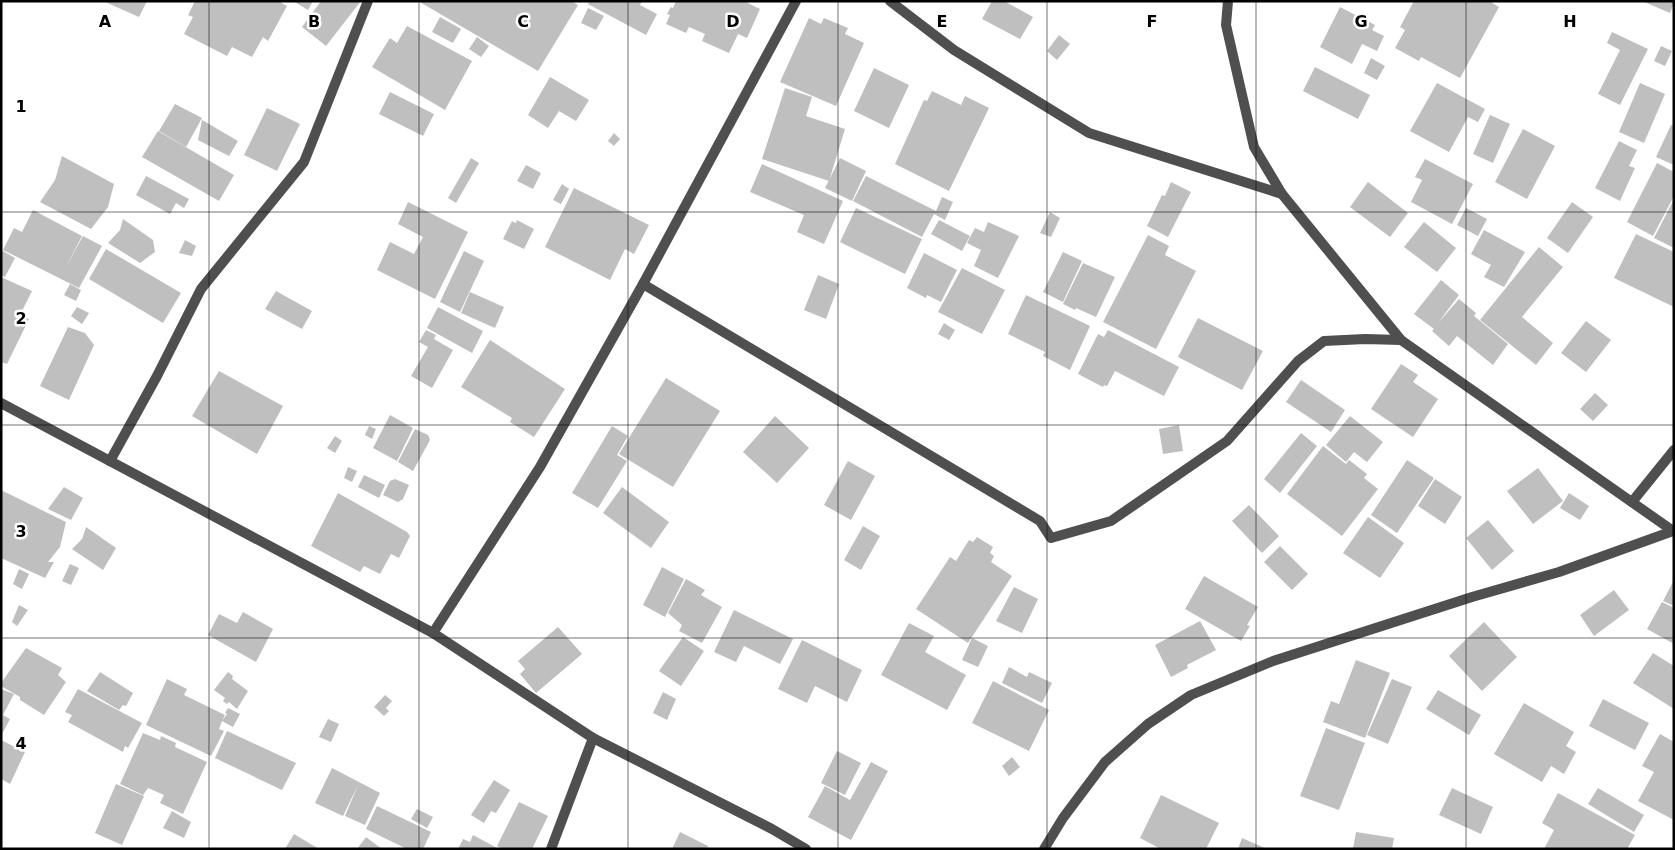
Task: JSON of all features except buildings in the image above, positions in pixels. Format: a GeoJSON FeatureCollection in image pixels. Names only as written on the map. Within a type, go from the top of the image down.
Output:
{"type":"FeatureCollection","features":[{"type":"Feature","properties":{"kind":"street"},"geometry":{"type":"LineString","coordinates":[[110,461],[158,376],[201,289],[304,162],[368,1]]}},
{"type":"Feature","properties":{"kind":"street"},"geometry":{"type":"LineString","coordinates":[[433,633],[540,467],[643,284],[796,1]]}},
{"type":"Feature","properties":{"kind":"street"},"geometry":{"type":"LineString","coordinates":[[890,1],[954,50],[1089,133],[1282,194]]}},
{"type":"Feature","properties":{"kind":"street"},"geometry":{"type":"LineString","coordinates":[[1044,849],[1063,818],[1105,762],[1148,724],[1191,695],[1273,660],[1472,596],[1559,572],[1673,531],[1401,340],[1282,194],[1254,147],[1226,25],[1228,1]]}},
{"type":"Feature","properties":{"kind":"street"},"geometry":{"type":"LineString","coordinates":[[643,284],[1040,521],[1051,538],[1111,521],[1228,441],[1298,361],[1324,341],[1401,340]]}},
{"type":"Feature","properties":{"kind":"street"},"geometry":{"type":"LineString","coordinates":[[1,403],[433,633],[593,738],[772,829],[806,849]]}},
{"type":"Feature","properties":{"kind":"street"},"geometry":{"type":"LineString","coordinates":[[1632,502],[1674,450]]}},
{"type":"Feature","properties":{"kind":"street"},"geometry":{"type":"LineString","coordinates":[[551,849],[593,738]]}}]}
